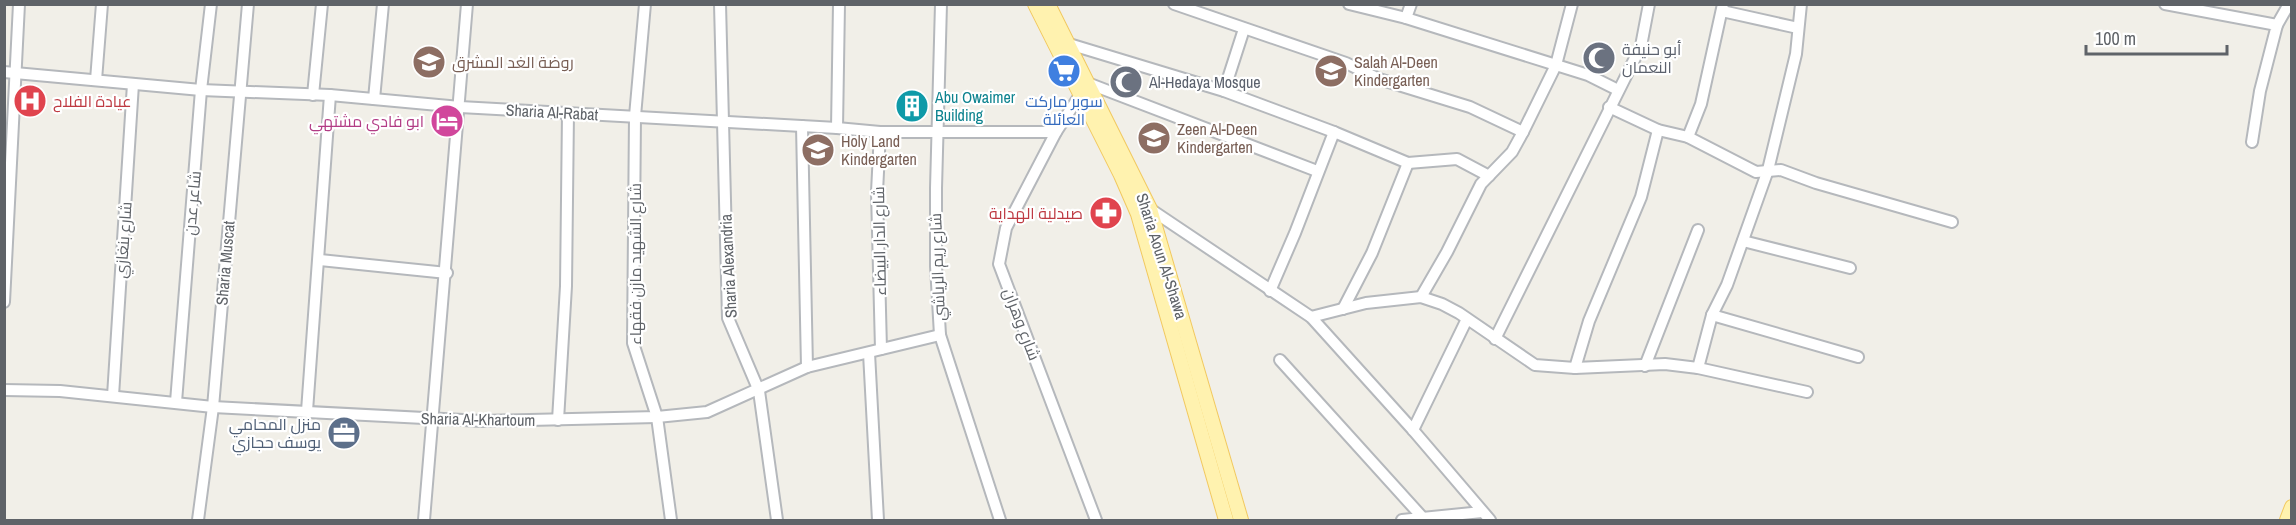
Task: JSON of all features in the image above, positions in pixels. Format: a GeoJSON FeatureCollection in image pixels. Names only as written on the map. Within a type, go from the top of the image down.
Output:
{"type":"FeatureCollection","features":[{"type":"Feature","properties":{"kind":"main road","name":"Sharia Aoun Al-Shawa"},"geometry":{"type":"LineString","coordinates":[[1035,4],[1150,209],[1241,520]]}},
{"type":"Feature","properties":{"kind":"main road","name":"Sharia Aoun Al-Shawa"},"geometry":{"type":"LineString","coordinates":[[1048,4],[1069,44],[1085,90],[1137,214],[1226,520]]}},
{"type":"Feature","properties":{"kind":"main road"},"geometry":{"type":"LineString","coordinates":[[2287,520],[2292,507]]}},
{"type":"Feature","properties":{"kind":"street"},"geometry":{"type":"LineString","coordinates":[[4,302],[18,73],[19,4]]}},
{"type":"Feature","properties":{"kind":"street"},"geometry":{"type":"LineString","coordinates":[[96,80],[102,4]]}},
{"type":"Feature","properties":{"kind":"street","name":"شاعر عدن"},"geometry":{"type":"LineString","coordinates":[[176,402],[201,90],[211,4]]}},
{"type":"Feature","properties":{"kind":"street","name":"Sharia Muscat"},"geometry":{"type":"LineString","coordinates":[[198,520],[213,407],[248,4]]}},
{"type":"Feature","properties":{"kind":"street"},"geometry":{"type":"LineString","coordinates":[[313,95],[322,4]]}},
{"type":"Feature","properties":{"kind":"street"},"geometry":{"type":"LineString","coordinates":[[374,99],[383,4]]}},
{"type":"Feature","properties":{"kind":"street"},"geometry":{"type":"LineString","coordinates":[[424,520],[447,273],[467,4]]}},
{"type":"Feature","properties":{"kind":"street","name":"شارع الشهيد مازن فقهاء"},"geometry":{"type":"LineString","coordinates":[[645,4],[635,116],[633,343],[657,417],[671,520]]}},
{"type":"Feature","properties":{"kind":"street","name":"Sharia Alexandria"},"geometry":{"type":"LineString","coordinates":[[720,4],[728,318],[759,390],[777,520]]}},
{"type":"Feature","properties":{"kind":"street"},"geometry":{"type":"LineString","coordinates":[[837,128],[839,4]]}},
{"type":"Feature","properties":{"kind":"street","name":"شارع ريم الرياشي"},"geometry":{"type":"LineString","coordinates":[[941,4],[936,266],[940,335],[1000,520]]}},
{"type":"Feature","properties":{"kind":"street"},"geometry":{"type":"LineString","coordinates":[[1174,4],[1346,63],[1379,79],[1470,107],[1523,132]]}},
{"type":"Feature","properties":{"kind":"street"},"geometry":{"type":"LineString","coordinates":[[1349,4],[1406,18],[1588,75],[1618,90]]}},
{"type":"Feature","properties":{"kind":"street"},"geometry":{"type":"LineString","coordinates":[[1406,18],[1411,4]]}},
{"type":"Feature","properties":{"kind":"street"},"geometry":{"type":"LineString","coordinates":[[1420,297],[1447,252],[1481,184],[1512,152],[1523,132],[1556,65],[1572,4]]}},
{"type":"Feature","properties":{"kind":"street"},"geometry":{"type":"LineString","coordinates":[[1495,339],[1641,45],[1649,4]]}},
{"type":"Feature","properties":{"kind":"street"},"geometry":{"type":"LineString","coordinates":[[1698,368],[1713,315],[1743,241],[1768,170],[1796,54],[1801,4]]}},
{"type":"Feature","properties":{"kind":"street"},"geometry":{"type":"LineString","coordinates":[[2165,4],[2277,25]]}},
{"type":"Feature","properties":{"kind":"street"},"geometry":{"type":"LineString","coordinates":[[2252,142],[2260,91],[2277,25],[2289,4]]}},
{"type":"Feature","properties":{"kind":"street"},"geometry":{"type":"LineString","coordinates":[[1688,138],[1701,104],[1723,8],[1798,28]]}},
{"type":"Feature","properties":{"kind":"street"},"geometry":{"type":"LineString","coordinates":[[1224,91],[1244,29]]}},
{"type":"Feature","properties":{"kind":"street"},"geometry":{"type":"LineString","coordinates":[[1069,44],[1224,91],[1334,132],[1408,163],[1457,159],[1489,176]]}},
{"type":"Feature","properties":{"kind":"street","name":"Sharia Al-Rabat"},"geometry":{"type":"LineString","coordinates":[[4,72],[201,90],[330,95],[460,107],[880,132],[1056,132]]}},
{"type":"Feature","properties":{"kind":"street","name":"شارع بنغازي"},"geometry":{"type":"LineString","coordinates":[[113,396],[133,84]]}},
{"type":"Feature","properties":{"kind":"street"},"geometry":{"type":"LineString","coordinates":[[1056,132],[1085,90],[1317,171]]}},
{"type":"Feature","properties":{"kind":"street"},"geometry":{"type":"LineString","coordinates":[[307,411],[320,260],[330,95]]}},
{"type":"Feature","properties":{"kind":"street"},"geometry":{"type":"LineString","coordinates":[[1609,107],[1658,130],[1688,138],[1756,172],[1781,170],[1815,183],[1952,222]]}},
{"type":"Feature","properties":{"kind":"street"},"geometry":{"type":"LineString","coordinates":[[558,420],[566,286],[568,113]]}},
{"type":"Feature","properties":{"kind":"street"},"geometry":{"type":"LineString","coordinates":[[802,126],[807,368]]}},
{"type":"Feature","properties":{"kind":"street"},"geometry":{"type":"LineString","coordinates":[[1575,368],[1589,321],[1641,197],[1658,130]]}},
{"type":"Feature","properties":{"kind":"street","name":"شارع الدار البيضاء"},"geometry":{"type":"LineString","coordinates":[[880,132],[877,192],[881,349]]}},
{"type":"Feature","properties":{"kind":"street","name":"شارع وهران"},"geometry":{"type":"LineString","coordinates":[[1056,132],[1006,228],[999,264],[1096,520]]}},
{"type":"Feature","properties":{"kind":"street"},"geometry":{"type":"LineString","coordinates":[[1270,291],[1334,132]]}},
{"type":"Feature","properties":{"kind":"street"},"geometry":{"type":"LineString","coordinates":[[1343,309],[1372,253],[1408,163]]}},
{"type":"Feature","properties":{"kind":"street"},"geometry":{"type":"LineString","coordinates":[[1150,209],[1311,317],[1413,430],[1486,516]]}},
{"type":"Feature","properties":{"kind":"street"},"geometry":{"type":"LineString","coordinates":[[1645,366],[1698,230]]}},
{"type":"Feature","properties":{"kind":"street"},"geometry":{"type":"LineString","coordinates":[[1743,241],[1850,268]]}},
{"type":"Feature","properties":{"kind":"street"},"geometry":{"type":"LineString","coordinates":[[320,260],[447,273]]}},
{"type":"Feature","properties":{"kind":"street"},"geometry":{"type":"LineString","coordinates":[[1311,317],[1366,303],[1420,297],[1443,304],[1535,365],[1575,368],[1665,364],[1698,368],[1807,392]]}},
{"type":"Feature","properties":{"kind":"street"},"geometry":{"type":"LineString","coordinates":[[1713,315],[1858,357]]}},
{"type":"Feature","properties":{"kind":"street"},"geometry":{"type":"LineString","coordinates":[[1413,430],[1467,320]]}},
{"type":"Feature","properties":{"kind":"street","name":"Sharia Al-Khartoum"},"geometry":{"type":"LineString","coordinates":[[4,390],[113,396],[213,407],[482,422],[657,417],[707,412],[807,368],[940,335]]}},
{"type":"Feature","properties":{"kind":"street"},"geometry":{"type":"LineString","coordinates":[[869,353],[878,520]]}},
{"type":"Feature","properties":{"kind":"street"},"geometry":{"type":"LineString","coordinates":[[1280,360],[1427,518]]}},
{"type":"Feature","properties":{"kind":"street"},"geometry":{"type":"LineString","coordinates":[[1402,520],[1486,516]]}},
{"type":"Feature","properties":{"kind":"place","name":"أبو حنيفة النعمان"},"geometry":{"type":"Point","coordinates":[1599,58]}},
{"type":"Feature","properties":{"kind":"place","name":"روضة الغد المشرق"},"geometry":{"type":"Point","coordinates":[429,62]}},
{"type":"Feature","properties":{"kind":"place","name":"سوبر ماركت العائلة"},"geometry":{"type":"Point","coordinates":[1064,71]}},
{"type":"Feature","properties":{"kind":"place","name":"Salah Al-Deen Kindergarten"},"geometry":{"type":"Point","coordinates":[1331,71]}},
{"type":"Feature","properties":{"kind":"place","name":"Al-Hedaya Mosque"},"geometry":{"type":"Point","coordinates":[1126,82]}},
{"type":"Feature","properties":{"kind":"place","name":"عيادة الفلاح"},"geometry":{"type":"Point","coordinates":[30,101]}},
{"type":"Feature","properties":{"kind":"place","name":"Abu Owaimer Building"},"geometry":{"type":"Point","coordinates":[912,106]}},
{"type":"Feature","properties":{"kind":"place","name":"ابو فادي مشتهي"},"geometry":{"type":"Point","coordinates":[447,121]}},
{"type":"Feature","properties":{"kind":"place","name":"Zeen Al-Deen Kindergarten"},"geometry":{"type":"Point","coordinates":[1154,138]}},
{"type":"Feature","properties":{"kind":"place","name":"Holy Land Kindergarten"},"geometry":{"type":"Point","coordinates":[818,150]}},
{"type":"Feature","properties":{"kind":"place","name":"صيدلية الهداية"},"geometry":{"type":"Point","coordinates":[1106,213]}},
{"type":"Feature","properties":{"kind":"place","name":"منزل المحامي يوسف حجازي"},"geometry":{"type":"Point","coordinates":[344,433]}}]}
